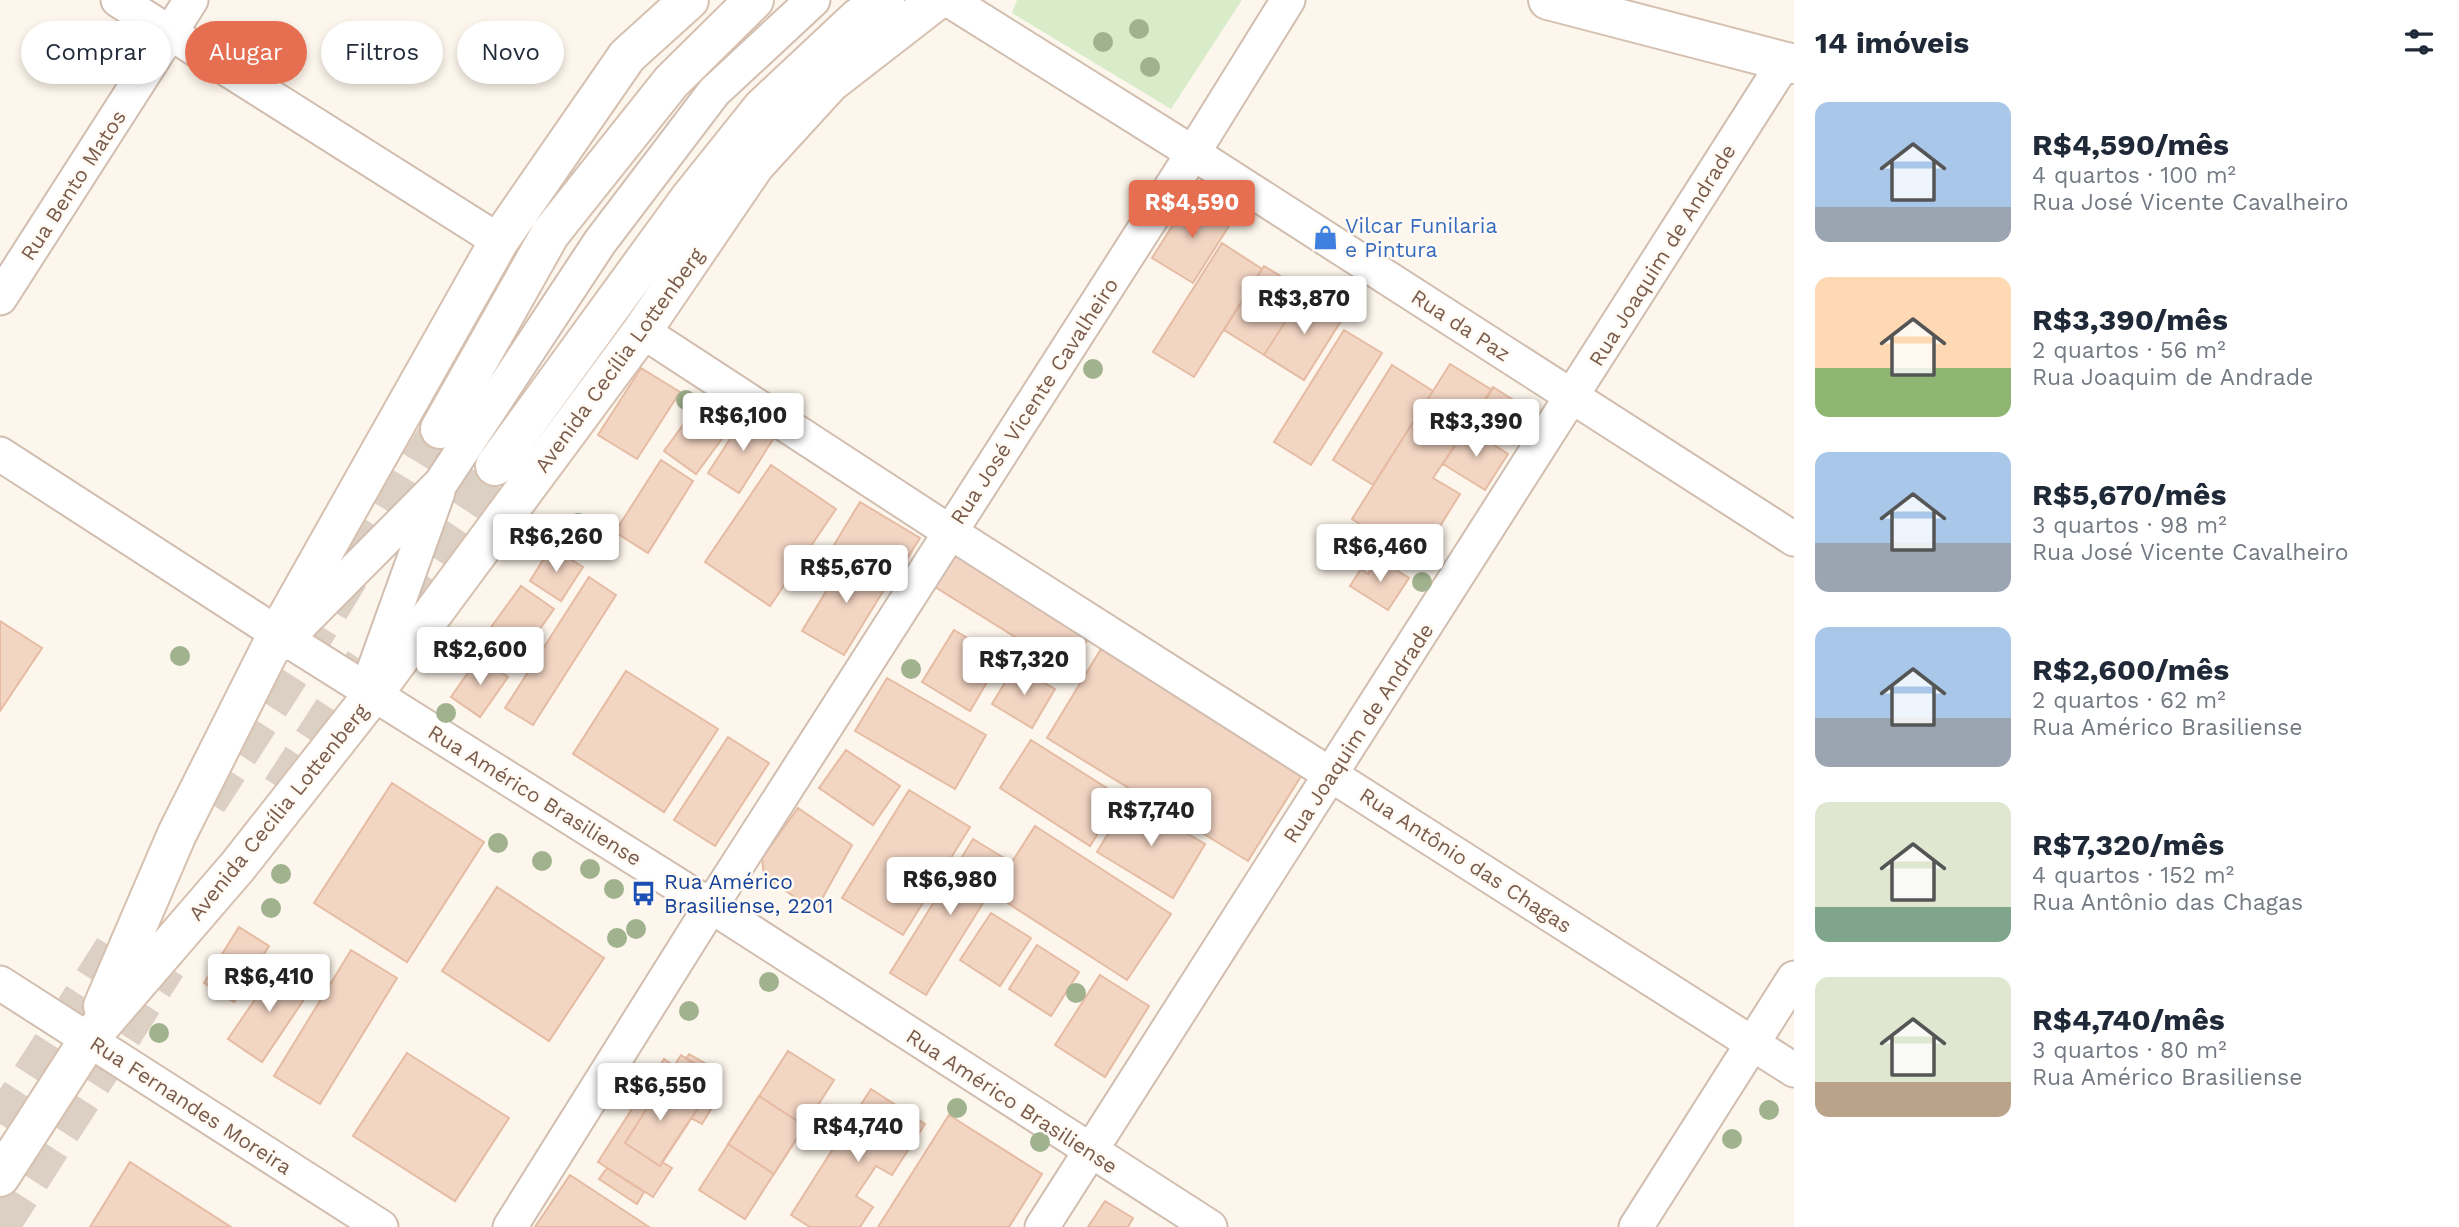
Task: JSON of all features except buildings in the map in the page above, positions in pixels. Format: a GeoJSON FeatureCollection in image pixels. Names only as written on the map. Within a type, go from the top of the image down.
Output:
{"type":"FeatureCollection","features":[{"type":"Feature","properties":{"kind":"main road","name":"Avenida Cecília Lottenberg"},"geometry":{"type":"LineString","coordinates":[[89,1039],[177,834],[276,644],[499,241],[627,56],[689,0]]}},
{"type":"Feature","properties":{"kind":"main road"},"geometry":{"type":"LineString","coordinates":[[440,429],[550,234],[671,82],[754,0]]}},
{"type":"Feature","properties":{"kind":"main road"},"geometry":{"type":"LineString","coordinates":[[495,466],[690,198],[762,108],[858,18],[885,0]]}},
{"type":"Feature","properties":{"kind":"main road","name":"Avenida Cecília Lottenberg"},"geometry":{"type":"LineString","coordinates":[[0,1177],[89,1039],[238,866],[367,698],[642,331],[755,165],[830,83],[937,0]]}},
{"type":"Feature","properties":{"kind":"main road"},"geometry":{"type":"LineString","coordinates":[[1548,0],[1789,62]]}},
{"type":"Feature","properties":{"kind":"street"},"geometry":{"type":"LineString","coordinates":[[118,0],[151,21]]}},
{"type":"Feature","properties":{"kind":"street","name":"Rua Bento Matos"},"geometry":{"type":"LineString","coordinates":[[171,31],[191,0]]}},
{"type":"Feature","properties":{"kind":"street"},"geometry":{"type":"LineString","coordinates":[[276,644],[441,483],[600,242],[705,103],[813,0]]}},
{"type":"Feature","properties":{"kind":"street","name":"Rua da Paz"},"geometry":{"type":"LineString","coordinates":[[949,0],[1573,396],[1790,527]]}},
{"type":"Feature","properties":{"kind":"street","name":"Rua José Vicente Cavalheiro"},"geometry":{"type":"LineString","coordinates":[[510,1227],[711,906],[1288,0]]}},
{"type":"Feature","properties":{"kind":"street"},"geometry":{"type":"LineString","coordinates":[[171,34],[499,241]]}},
{"type":"Feature","properties":{"kind":"street","name":"Rua Joaquim de Andrade"},"geometry":{"type":"LineString","coordinates":[[1042,1227],[1789,62]]}},
{"type":"Feature","properties":{"kind":"street","name":"Rua Bento Matos"},"geometry":{"type":"LineString","coordinates":[[0,298],[137,84]]}},
{"type":"Feature","properties":{"kind":"street","name":"Rua Antônio das Chagas"},"geometry":{"type":"LineString","coordinates":[[642,331],[950,532],[1794,1070]]}},
{"type":"Feature","properties":{"kind":"street","name":"Rua Américo Brasiliense"},"geometry":{"type":"LineString","coordinates":[[0,454],[276,644],[711,906],[1210,1227]]}},
{"type":"Feature","properties":{"kind":"street"},"geometry":{"type":"LineString","coordinates":[[367,698],[441,483]]}},
{"type":"Feature","properties":{"kind":"street"},"geometry":{"type":"LineString","coordinates":[[1636,1227],[1794,978]]}},
{"type":"Feature","properties":{"kind":"street","name":"Rua Fernandes Moreira"},"geometry":{"type":"LineString","coordinates":[[0,984],[381,1227]]}},
{"type":"Feature","properties":{"kind":"green space"},"geometry":{"type":"Polygon","coordinates":[[[1017,0],[1242,0],[1171,109],[1012,13],[1017,0]]]}},
{"type":"Feature","properties":{"kind":"tunnel"},"geometry":{"type":"LineString","coordinates":[[208,802],[291,673],[440,429]]}},
{"type":"Feature","properties":{"kind":"tunnel"},"geometry":{"type":"LineString","coordinates":[[402,605],[495,466]]}},
{"type":"Feature","properties":{"kind":"tunnel"},"geometry":{"type":"LineString","coordinates":[[281,789],[370,652]]}},
{"type":"Feature","properties":{"kind":"tunnel"},"geometry":{"type":"LineString","coordinates":[[0,1124],[122,935]]}},
{"type":"Feature","properties":{"kind":"tunnel"},"geometry":{"type":"LineString","coordinates":[[0,1227],[167,966]]}},
{"type":"Feature","properties":{"kind":"place","name":"Vilcar Funilaria e Pintura"},"geometry":{"type":"Point","coordinates":[1325,237]}},
{"type":"Feature","properties":{"kind":"place","name":"Rua Américo Brasiliense, 2201"},"geometry":{"type":"Point","coordinates":[644,893]}}]}
